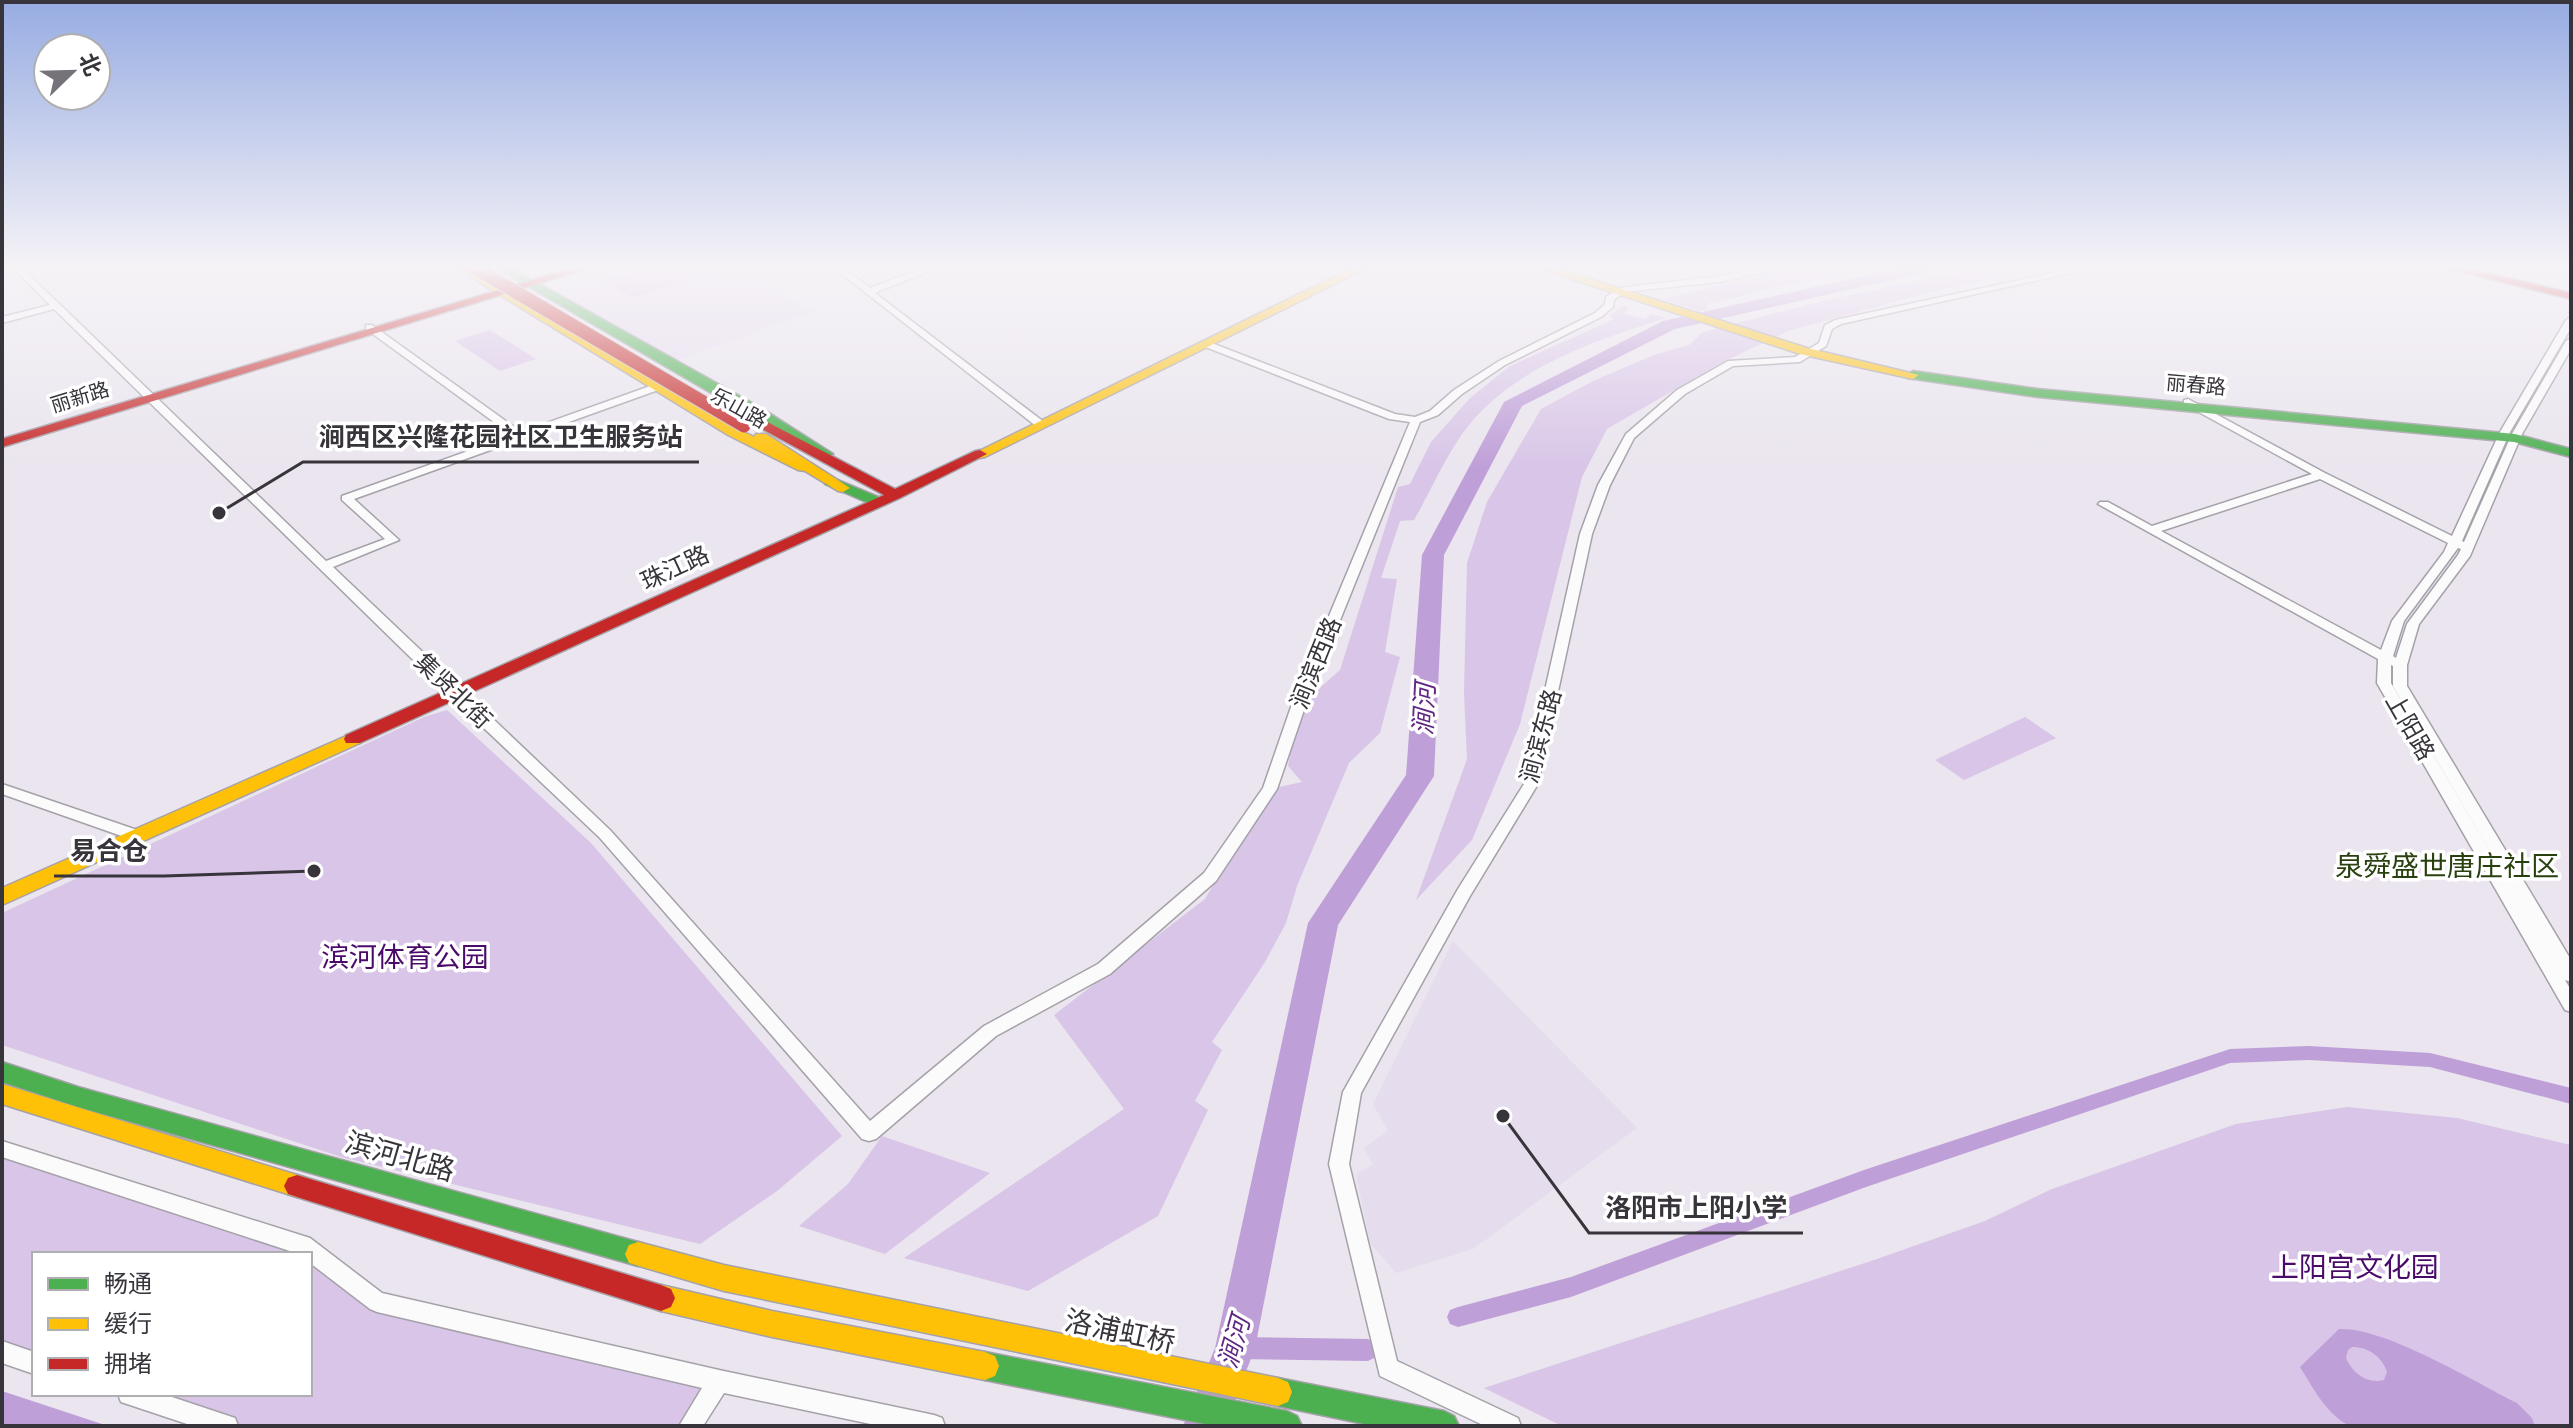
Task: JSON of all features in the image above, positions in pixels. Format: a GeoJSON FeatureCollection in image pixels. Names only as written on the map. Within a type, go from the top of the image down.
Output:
{"type":"FeatureCollection","features":[{"type":"Feature","properties":{"kind":"main road","name":"丽新路"},"geometry":{"type":"LineString","coordinates":[[2,443],[353,335]]}},
{"type":"Feature","properties":{"kind":"main road","name":"乐山路"},"geometry":{"type":"LineString","coordinates":[[583,335],[657,387],[733,432],[843,488],[879,492]]}},
{"type":"Feature","properties":{"kind":"main road"},"geometry":{"type":"LineString","coordinates":[[594,335],[879,492]]}},
{"type":"Feature","properties":{"kind":"main road"},"geometry":{"type":"LineString","coordinates":[[602,335],[750,423],[843,488]]}},
{"type":"Feature","properties":{"kind":"main road","name":"乐山路"},"geometry":{"type":"LineString","coordinates":[[609,335],[756,411],[879,492]]}},
{"type":"Feature","properties":{"kind":"main road","name":"珠江路"},"geometry":{"type":"LineString","coordinates":[[1036,421],[1212,335]]}},
{"type":"Feature","properties":{"kind":"main road","name":"珠江路"},"geometry":{"type":"LineString","coordinates":[[2,886],[131,833],[452,691],[1225,335]]}},
{"type":"Feature","properties":{"kind":"main road","name":"丽春路"},"geometry":{"type":"LineString","coordinates":[[1760,335],[1810,350],[1937,375],[2193,405],[2510,435],[2571,451]]}},
{"type":"Feature","properties":{"kind":"main road","name":"丽新路"},"geometry":{"type":"LineString","coordinates":[[2,436],[150,396]]}},
{"type":"Feature","properties":{"kind":"main road","name":"珠江路"},"geometry":{"type":"LineString","coordinates":[[2,897],[131,833]]}},
{"type":"Feature","properties":{"kind":"main road","name":"滨河北路"},"geometry":{"type":"LineString","coordinates":[[2,1072],[78,1097],[724,1278],[784,1291]]}},
{"type":"Feature","properties":{"kind":"main road"},"geometry":{"type":"LineString","coordinates":[[2,1094],[652,1296],[772,1324],[1287,1426]]}},
{"type":"Feature","properties":{"kind":"main road","name":"洛浦虹桥"},"geometry":{"type":"LineString","coordinates":[[784,1291],[1444,1426]]}},
{"type":"Feature","properties":{"kind":"street","name":"集贤北街"},"geometry":{"type":"LineString","coordinates":[[85,335],[452,691],[605,834],[869,1133]]}},
{"type":"Feature","properties":{"kind":"street"},"geometry":{"type":"LineString","coordinates":[[380,335],[513,431]]}},
{"type":"Feature","properties":{"kind":"street"},"geometry":{"type":"LineString","coordinates":[[924,335],[1036,421]]}},
{"type":"Feature","properties":{"kind":"street"},"geometry":{"type":"LineString","coordinates":[[1206,344],[1393,417],[1416,420],[1434,413],[1458,392],[1502,363],[1559,335]]}},
{"type":"Feature","properties":{"kind":"street"},"geometry":{"type":"LineString","coordinates":[[1810,350],[1823,344],[1826,335]]}},
{"type":"Feature","properties":{"kind":"street","name":"上阳路"},"geometry":{"type":"LineString","coordinates":[[2563,335],[2510,435],[2462,546],[2413,624],[2400,665],[2400,686],[2571,975]]}},
{"type":"Feature","properties":{"kind":"street","name":"上阳路"},"geometry":{"type":"LineString","coordinates":[[2510,435],[2571,341]]}},
{"type":"Feature","properties":{"kind":"street","name":"涧滨东路"},"geometry":{"type":"LineString","coordinates":[[1510,1426],[1388,1368],[1339,1164],[1352,1092],[1464,893],[1531,784],[1553,699],[1586,534],[1604,485],[1630,436],[1681,392],[1718,369],[1745,362],[1797,360],[1810,350]]}},
{"type":"Feature","properties":{"kind":"street"},"geometry":{"type":"LineString","coordinates":[[325,566],[393,540],[346,498],[657,387]]}},
{"type":"Feature","properties":{"kind":"street"},"geometry":{"type":"LineString","coordinates":[[2193,405],[2321,475],[2462,546]]}},
{"type":"Feature","properties":{"kind":"street","name":"涧滨西路"},"geometry":{"type":"LineString","coordinates":[[869,1133],[990,1031],[1104,969],[1210,877],[1270,789],[1298,707],[1416,420]]}},
{"type":"Feature","properties":{"kind":"street"},"geometry":{"type":"LineString","coordinates":[[2151,530],[2321,475]]}},
{"type":"Feature","properties":{"kind":"street"},"geometry":{"type":"LineString","coordinates":[[2104,504],[2400,665]]}},
{"type":"Feature","properties":{"kind":"street","name":"上阳路"},"geometry":{"type":"LineString","coordinates":[[2462,546],[2398,621],[2386,658],[2384,683],[2571,1005]]}},
{"type":"Feature","properties":{"kind":"street"},"geometry":{"type":"LineString","coordinates":[[2,789],[131,833]]}},
{"type":"Feature","properties":{"kind":"street"},"geometry":{"type":"LineString","coordinates":[[2,1149],[303,1245],[377,1302],[719,1381],[934,1426]]}},
{"type":"Feature","properties":{"kind":"street"},"geometry":{"type":"LineString","coordinates":[[2,1352],[32,1362]]}},
{"type":"Feature","properties":{"kind":"street"},"geometry":{"type":"LineString","coordinates":[[690,1426],[719,1381]]}},
{"type":"Feature","properties":{"kind":"street"},"geometry":{"type":"LineString","coordinates":[[135,1396],[227,1426]]}},
{"type":"Feature","properties":{"kind":"shaded area"},"geometry":{"type":"Polygon","coordinates":[[[632,335],[748,335],[677,360],[632,335]]]}},
{"type":"Feature","properties":{"kind":"shaded area"},"geometry":{"type":"Polygon","coordinates":[[[1453,941],[1637,1128],[1473,1249],[1396,1273],[1370,1243],[1356,1174],[1373,1165],[1364,1148],[1388,1131],[1373,1104],[1453,941]]]}},
{"type":"Feature","properties":{"kind":"shaded area"},"geometry":{"type":"Polygon","coordinates":[[[2339,1329],[2358,1331],[2429,1357],[2517,1403],[2532,1418],[2535,1426],[2350,1426],[2328,1408],[2300,1367],[2339,1329]],[[2358,1347],[2348,1350],[2346,1358],[2352,1369],[2366,1379],[2384,1380],[2387,1372],[2382,1362],[2374,1354],[2358,1347]]]}},
{"type":"Feature","properties":{"kind":"shaded area"},"geometry":{"type":"Polygon","coordinates":[[[2,1391],[108,1426],[2,1426],[2,1391]]]}},
{"type":"Feature","properties":{"kind":"green space"},"geometry":{"type":"Polygon","coordinates":[[[475,335],[497,335],[536,359],[500,371],[455,341],[475,335]]]}},
{"type":"Feature","properties":{"kind":"green space"},"geometry":{"type":"Polygon","coordinates":[[[1579,335],[1617,335],[1534,371],[1488,404],[1461,436],[1414,520],[1400,521],[1381,578],[1397,579],[1385,652],[1400,657],[1380,733],[1349,763],[1297,886],[1286,923],[1265,962],[1212,1042],[1222,1050],[1195,1101],[1208,1110],[1158,1216],[1028,1291],[904,1258],[1124,1109],[1054,1015],[1205,899],[1270,789],[1302,782],[1288,766],[1298,707],[1340,670],[1398,487],[1410,484],[1431,442],[1470,398],[1510,366],[1579,335]]]}},
{"type":"Feature","properties":{"kind":"green space"},"geometry":{"type":"Polygon","coordinates":[[[1700,335],[1780,335],[1721,363],[1607,429],[1582,477],[1520,724],[1472,840],[1416,900],[1467,759],[1464,693],[1467,563],[1487,502],[1541,409],[1593,381],[1654,355],[1689,345],[1700,335]]]}},
{"type":"Feature","properties":{"kind":"green space","name":"滨河体育公园"},"geometry":{"type":"Polygon","coordinates":[[[447,710],[591,843],[842,1136],[777,1191],[700,1244],[341,1157],[2,1045],[2,913],[424,717],[447,710]]]}},
{"type":"Feature","properties":{"kind":"green space"},"geometry":{"type":"Polygon","coordinates":[[[2025,717],[2056,738],[1964,780],[1935,760],[2025,717]]]}},
{"type":"Feature","properties":{"kind":"green space","name":"上阳宫文化园"},"geometry":{"type":"Polygon","coordinates":[[[2347,1107],[2457,1118],[2571,1145],[2571,1426],[1562,1426],[1484,1388],[1874,1260],[1985,1221],[2052,1189],[2236,1124],[2347,1107]]]}},
{"type":"Feature","properties":{"kind":"green space"},"geometry":{"type":"Polygon","coordinates":[[[882,1136],[990,1173],[885,1254],[799,1226],[848,1184],[882,1136]]]}},
{"type":"Feature","properties":{"kind":"green space"},"geometry":{"type":"Polygon","coordinates":[[[2,1149],[303,1245],[377,1302],[719,1381],[690,1426],[227,1426],[135,1396],[312,1396],[312,1252],[32,1252],[32,1362],[2,1352],[2,1149]]]}},
{"type":"Feature","properties":{"kind":"waterway","name":"涧河"},"geometry":{"type":"LineString","coordinates":[[1204,1426],[1235,1348],[1323,923],[1420,776],[1433,555],[1514,402],[1650,335]]}},
{"type":"Feature","properties":{"kind":"waterway"},"geometry":{"type":"LineString","coordinates":[[1458,1317],[1571,1287],[1864,1179],[2230,1056],[2309,1053],[2430,1060],[2571,1096]]}},
{"type":"Feature","properties":{"kind":"waterway"},"geometry":{"type":"LineString","coordinates":[[1235,1348],[1368,1350]]}},
{"type":"Feature","properties":{"kind":"traffic: fast"},"geometry":{"type":"LineString","coordinates":[[620,335],[826,454]]}},
{"type":"Feature","properties":{"kind":"traffic: fast"},"geometry":{"type":"LineString","coordinates":[[1913,375],[2038,393],[2515,438],[2571,453]]}},
{"type":"Feature","properties":{"kind":"traffic: fast"},"geometry":{"type":"LineString","coordinates":[[830,481],[878,502]]}},
{"type":"Feature","properties":{"kind":"traffic: fast"},"geometry":{"type":"LineString","coordinates":[[2,1072],[78,1097],[638,1254]]}},
{"type":"Feature","properties":{"kind":"traffic: fast"},"geometry":{"type":"LineString","coordinates":[[985,1366],[1287,1426]]}},
{"type":"Feature","properties":{"kind":"traffic: fast"},"geometry":{"type":"LineString","coordinates":[[1278,1392],[1444,1426]]}},
{"type":"Feature","properties":{"kind":"traffic: slow"},"geometry":{"type":"LineString","coordinates":[[572,335],[733,432],[803,467]]}},
{"type":"Feature","properties":{"kind":"traffic: slow"},"geometry":{"type":"LineString","coordinates":[[980,454],[1225,335]]}},
{"type":"Feature","properties":{"kind":"traffic: slow"},"geometry":{"type":"LineString","coordinates":[[1753,335],[1804,351],[1913,375]]}},
{"type":"Feature","properties":{"kind":"traffic: slow"},"geometry":{"type":"LineString","coordinates":[[761,437],[843,488]]}},
{"type":"Feature","properties":{"kind":"traffic: slow"},"geometry":{"type":"LineString","coordinates":[[2,897],[353,739]]}},
{"type":"Feature","properties":{"kind":"traffic: slow"},"geometry":{"type":"LineString","coordinates":[[2,1094],[297,1186]]}},
{"type":"Feature","properties":{"kind":"traffic: slow"},"geometry":{"type":"LineString","coordinates":[[638,1254],[724,1278],[1278,1392]]}},
{"type":"Feature","properties":{"kind":"traffic: slow"},"geometry":{"type":"LineString","coordinates":[[661,1298],[772,1324],[985,1366]]}},
{"type":"Feature","properties":{"kind":"traffic: jam"},"geometry":{"type":"LineString","coordinates":[[2,443],[363,335]]}},
{"type":"Feature","properties":{"kind":"traffic: jam"},"geometry":{"type":"LineString","coordinates":[[588,335],[744,426]]}},
{"type":"Feature","properties":{"kind":"traffic: jam"},"geometry":{"type":"LineString","coordinates":[[756,420],[868,480]]}},
{"type":"Feature","properties":{"kind":"traffic: jam"},"geometry":{"type":"LineString","coordinates":[[353,739],[980,454]]}},
{"type":"Feature","properties":{"kind":"traffic: jam"},"geometry":{"type":"LineString","coordinates":[[851,470],[895,495]]}},
{"type":"Feature","properties":{"kind":"traffic: jam"},"geometry":{"type":"LineString","coordinates":[[297,1186],[661,1298]]}},
{"type":"Feature","properties":{"kind":"place","name":"涧西区兴隆花园社区卫生服务站"},"geometry":{"type":"Point","coordinates":[219,513]}},
{"type":"Feature","properties":{"kind":"place","name":"易合仓"},"geometry":{"type":"Point","coordinates":[314,871]}},
{"type":"Feature","properties":{"kind":"place","name":"洛阳市上阳小学"},"geometry":{"type":"Point","coordinates":[1503,1116]}},
{"type":"Feature","properties":{"kind":"district","name":"泉舜盛世唐庄社区"},"geometry":{"type":"Point","coordinates":[2447,866]}}]}
